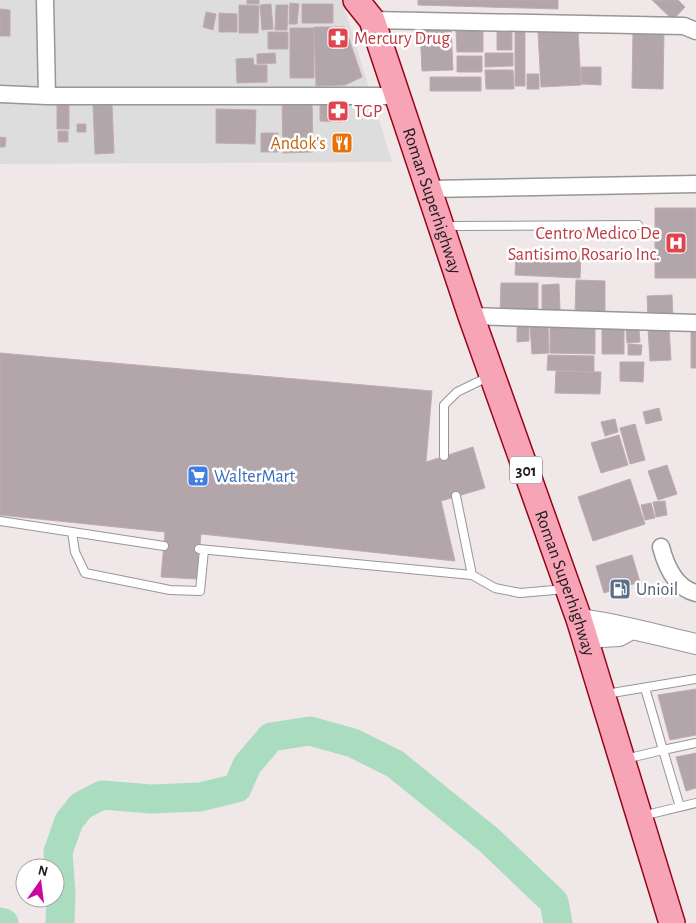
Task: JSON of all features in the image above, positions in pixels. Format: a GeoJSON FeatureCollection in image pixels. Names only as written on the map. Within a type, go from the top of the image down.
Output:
{"type":"FeatureCollection","features":[{"type":"Feature","properties":{"kind":"main road","name":"Roman Superhighway"},"geometry":{"type":"LineString","coordinates":[[356,0],[372,10],[398,96],[471,316],[582,629],[672,923]]}},
{"type":"Feature","properties":{"kind":"street"},"geometry":{"type":"LineString","coordinates":[[45,0],[47,96]]}},
{"type":"Feature","properties":{"kind":"street"},"geometry":{"type":"LineString","coordinates":[[372,10],[684,26],[696,31]]}},
{"type":"Feature","properties":{"kind":"street"},"geometry":{"type":"LineString","coordinates":[[0,94],[47,96],[398,96]]}},
{"type":"Feature","properties":{"kind":"street"},"geometry":{"type":"LineString","coordinates":[[430,189],[696,184]]}},
{"type":"Feature","properties":{"kind":"street"},"geometry":{"type":"LineString","coordinates":[[471,316],[696,323]]}},
{"type":"Feature","properties":{"kind":"street"},"geometry":{"type":"LineString","coordinates":[[661,547],[667,570],[688,591],[696,593]]}},
{"type":"Feature","properties":{"kind":"street"},"geometry":{"type":"LineString","coordinates":[[582,629],[619,624],[630,630],[696,644]]}},
{"type":"Feature","properties":{"kind":"lane"},"geometry":{"type":"LineString","coordinates":[[441,226],[638,225]]}},
{"type":"Feature","properties":{"kind":"lane"},"geometry":{"type":"LineString","coordinates":[[444,456],[444,405],[457,392],[492,375]]}},
{"type":"Feature","properties":{"kind":"lane"},"geometry":{"type":"LineString","coordinates":[[456,496],[472,575]]}},
{"type":"Feature","properties":{"kind":"lane"},"geometry":{"type":"LineString","coordinates":[[0,521],[164,546]]}},
{"type":"Feature","properties":{"kind":"lane"},"geometry":{"type":"LineString","coordinates":[[72,532],[75,552],[85,573],[170,590],[200,591],[202,549],[472,575],[495,588],[520,593],[568,589]]}},
{"type":"Feature","properties":{"kind":"lane"},"geometry":{"type":"LineString","coordinates":[[602,695],[696,679]]}},
{"type":"Feature","properties":{"kind":"lane"},"geometry":{"type":"LineString","coordinates":[[645,688],[680,808]]}},
{"type":"Feature","properties":{"kind":"lane"},"geometry":{"type":"LineString","coordinates":[[621,760],[696,743]]}},
{"type":"Feature","properties":{"kind":"lane"},"geometry":{"type":"LineString","coordinates":[[638,817],[696,803]]}},
{"type":"Feature","properties":{"kind":"shaded area"},"geometry":{"type":"Polygon","coordinates":[[[0,0],[342,0],[392,162],[0,164],[0,0]]]}},
{"type":"Feature","properties":{"kind":"building"},"geometry":{"type":"Polygon","coordinates":[[[247,0],[259,0],[259,4],[247,4],[247,0]]]}},
{"type":"Feature","properties":{"kind":"building"},"geometry":{"type":"Polygon","coordinates":[[[418,0],[558,0],[558,9],[418,5],[418,0]]]}},
{"type":"Feature","properties":{"kind":"building"},"geometry":{"type":"Polygon","coordinates":[[[652,0],[678,0],[685,7],[673,20],[652,0]]]}},
{"type":"Feature","properties":{"kind":"building"},"geometry":{"type":"Polygon","coordinates":[[[290,3],[299,4],[297,24],[289,24],[290,3]]]}},
{"type":"Feature","properties":{"kind":"building"},"geometry":{"type":"Polygon","coordinates":[[[271,4],[273,29],[262,30],[260,5],[271,4]]]}},
{"type":"Feature","properties":{"kind":"building"},"geometry":{"type":"Polygon","coordinates":[[[302,4],[333,4],[333,23],[302,23],[302,4]]]}},
{"type":"Feature","properties":{"kind":"building"},"geometry":{"type":"Polygon","coordinates":[[[239,5],[259,6],[258,33],[239,33],[239,5]]]}},
{"type":"Feature","properties":{"kind":"building"},"geometry":{"type":"Polygon","coordinates":[[[276,5],[288,5],[287,30],[275,30],[276,5]]]}},
{"type":"Feature","properties":{"kind":"building"},"geometry":{"type":"Polygon","coordinates":[[[0,9],[10,10],[10,36],[0,36],[0,9]]]}},
{"type":"Feature","properties":{"kind":"building"},"geometry":{"type":"Polygon","coordinates":[[[206,12],[216,14],[213,30],[203,27],[206,12]]]}},
{"type":"Feature","properties":{"kind":"building"},"geometry":{"type":"Polygon","coordinates":[[[219,13],[237,14],[237,32],[219,32],[219,13]]]}},
{"type":"Feature","properties":{"kind":"building"},"geometry":{"type":"Polygon","coordinates":[[[314,27],[345,27],[362,77],[345,85],[316,86],[314,27]]]}},
{"type":"Feature","properties":{"kind":"building"},"geometry":{"type":"Polygon","coordinates":[[[290,28],[314,28],[314,78],[290,78],[290,28]]]}},
{"type":"Feature","properties":{"kind":"building"},"geometry":{"type":"Polygon","coordinates":[[[451,28],[453,70],[422,71],[420,29],[451,28]]]}},
{"type":"Feature","properties":{"kind":"building"},"geometry":{"type":"Polygon","coordinates":[[[515,29],[525,29],[525,86],[515,86],[515,29]]]}},
{"type":"Feature","properties":{"kind":"building"},"geometry":{"type":"Polygon","coordinates":[[[483,30],[483,52],[457,52],[456,31],[483,30]]]}},
{"type":"Feature","properties":{"kind":"building"},"geometry":{"type":"Polygon","coordinates":[[[497,30],[512,31],[512,50],[497,50],[497,30]]]}},
{"type":"Feature","properties":{"kind":"building"},"geometry":{"type":"Polygon","coordinates":[[[578,30],[581,85],[541,87],[538,32],[578,30]]]}},
{"type":"Feature","properties":{"kind":"building"},"geometry":{"type":"Polygon","coordinates":[[[633,31],[664,32],[663,89],[632,88],[633,31]]]}},
{"type":"Feature","properties":{"kind":"building"},"geometry":{"type":"Polygon","coordinates":[[[268,32],[288,32],[288,49],[268,49],[268,32]]]}},
{"type":"Feature","properties":{"kind":"building"},"geometry":{"type":"Polygon","coordinates":[[[275,53],[276,63],[257,64],[257,54],[275,53]]]}},
{"type":"Feature","properties":{"kind":"building"},"geometry":{"type":"Polygon","coordinates":[[[485,53],[513,53],[513,66],[485,67],[485,53]]]}},
{"type":"Feature","properties":{"kind":"building"},"geometry":{"type":"Polygon","coordinates":[[[457,56],[482,56],[482,72],[457,72],[457,56]]]}},
{"type":"Feature","properties":{"kind":"building"},"geometry":{"type":"Polygon","coordinates":[[[253,58],[254,65],[267,65],[267,82],[237,83],[236,59],[253,58]]]}},
{"type":"Feature","properties":{"kind":"building"},"geometry":{"type":"Polygon","coordinates":[[[581,67],[601,67],[601,85],[581,84],[581,67]]]}},
{"type":"Feature","properties":{"kind":"building"},"geometry":{"type":"Polygon","coordinates":[[[485,70],[513,70],[514,89],[486,89],[485,70]]]}},
{"type":"Feature","properties":{"kind":"building"},"geometry":{"type":"Polygon","coordinates":[[[527,74],[539,74],[539,89],[527,89],[527,74]]]}},
{"type":"Feature","properties":{"kind":"building"},"geometry":{"type":"Polygon","coordinates":[[[430,77],[481,77],[481,91],[430,91],[430,77]]]}},
{"type":"Feature","properties":{"kind":"building"},"geometry":{"type":"Polygon","coordinates":[[[282,100],[312,100],[313,152],[283,153],[282,100]]]}},
{"type":"Feature","properties":{"kind":"building"},"geometry":{"type":"Polygon","coordinates":[[[57,103],[69,103],[69,129],[57,129],[57,103]]]}},
{"type":"Feature","properties":{"kind":"building"},"geometry":{"type":"Polygon","coordinates":[[[320,103],[343,103],[342,122],[320,121],[320,103]]]}},
{"type":"Feature","properties":{"kind":"building"},"geometry":{"type":"Polygon","coordinates":[[[93,104],[112,104],[114,153],[95,154],[93,104]]]}},
{"type":"Feature","properties":{"kind":"building"},"geometry":{"type":"Polygon","coordinates":[[[216,109],[256,110],[255,144],[216,143],[216,109]]]}},
{"type":"Feature","properties":{"kind":"building"},"geometry":{"type":"Polygon","coordinates":[[[77,124],[86,124],[86,132],[77,132],[77,124]]]}},
{"type":"Feature","properties":{"kind":"building"},"geometry":{"type":"Polygon","coordinates":[[[58,131],[68,131],[68,142],[58,142],[58,131]]]}},
{"type":"Feature","properties":{"kind":"building"},"geometry":{"type":"Polygon","coordinates":[[[261,133],[278,133],[278,152],[261,152],[261,133]]]}},
{"type":"Feature","properties":{"kind":"building"},"geometry":{"type":"Polygon","coordinates":[[[334,135],[349,135],[348,151],[333,150],[334,135]]]}},
{"type":"Feature","properties":{"kind":"building"},"geometry":{"type":"Polygon","coordinates":[[[0,137],[6,138],[5,147],[0,147],[0,137]]]}},
{"type":"Feature","properties":{"kind":"building","name":"Centro Medico De Santisimo Rosario Inc."},"geometry":{"type":"Polygon","coordinates":[[[655,208],[696,208],[696,278],[655,278],[655,208]]]}},
{"type":"Feature","properties":{"kind":"building"},"geometry":{"type":"Polygon","coordinates":[[[516,254],[581,257],[580,278],[515,275],[516,254]]]}},
{"type":"Feature","properties":{"kind":"building"},"geometry":{"type":"Polygon","coordinates":[[[576,280],[605,281],[605,314],[575,313],[576,280]]]}},
{"type":"Feature","properties":{"kind":"building"},"geometry":{"type":"Polygon","coordinates":[[[501,283],[538,283],[538,311],[500,312],[501,283]]]}},
{"type":"Feature","properties":{"kind":"building"},"geometry":{"type":"Polygon","coordinates":[[[559,284],[560,310],[542,310],[542,285],[559,284]]]}},
{"type":"Feature","properties":{"kind":"building"},"geometry":{"type":"Polygon","coordinates":[[[672,295],[673,317],[648,318],[647,296],[672,295]]]}},
{"type":"Feature","properties":{"kind":"building"},"geometry":{"type":"Polygon","coordinates":[[[548,325],[549,353],[532,354],[530,326],[548,325]]]}},
{"type":"Feature","properties":{"kind":"building"},"geometry":{"type":"Polygon","coordinates":[[[517,326],[529,326],[529,341],[517,342],[517,326]]]}},
{"type":"Feature","properties":{"kind":"building"},"geometry":{"type":"Polygon","coordinates":[[[550,326],[595,326],[595,354],[550,353],[550,326]]]}},
{"type":"Feature","properties":{"kind":"building"},"geometry":{"type":"Polygon","coordinates":[[[602,328],[624,328],[624,354],[602,354],[602,328]]]}},
{"type":"Feature","properties":{"kind":"building"},"geometry":{"type":"Polygon","coordinates":[[[669,328],[671,360],[650,361],[648,329],[669,328]]]}},
{"type":"Feature","properties":{"kind":"building"},"geometry":{"type":"Polygon","coordinates":[[[639,329],[640,342],[627,343],[626,330],[639,329]]]}},
{"type":"Feature","properties":{"kind":"building"},"geometry":{"type":"Polygon","coordinates":[[[691,330],[696,330],[696,368],[691,368],[691,330]]]}},
{"type":"Feature","properties":{"kind":"building"},"geometry":{"type":"Polygon","coordinates":[[[628,344],[642,345],[641,355],[628,355],[628,344]]]}},
{"type":"Feature","properties":{"kind":"building"},"geometry":{"type":"Polygon","coordinates":[[[0,353],[432,391],[426,462],[473,447],[485,488],[441,501],[455,561],[201,534],[197,579],[161,577],[165,532],[0,515],[0,353]]]}},
{"type":"Feature","properties":{"kind":"building"},"geometry":{"type":"Polygon","coordinates":[[[548,355],[594,356],[594,372],[547,370],[548,355]]]}},
{"type":"Feature","properties":{"kind":"building"},"geometry":{"type":"Polygon","coordinates":[[[620,362],[644,362],[643,382],[620,381],[620,362]]]}},
{"type":"Feature","properties":{"kind":"building"},"geometry":{"type":"Polygon","coordinates":[[[556,371],[601,372],[600,394],[555,393],[556,371]]]}},
{"type":"Feature","properties":{"kind":"building"},"geometry":{"type":"Polygon","coordinates":[[[659,408],[662,420],[646,424],[643,412],[659,408]]]}},
{"type":"Feature","properties":{"kind":"building"},"geometry":{"type":"Polygon","coordinates":[[[615,419],[618,432],[605,436],[601,422],[615,419]]]}},
{"type":"Feature","properties":{"kind":"building"},"geometry":{"type":"Polygon","coordinates":[[[635,424],[645,460],[630,464],[620,428],[635,424]]]}},
{"type":"Feature","properties":{"kind":"building"},"geometry":{"type":"Polygon","coordinates":[[[619,435],[628,465],[601,473],[591,443],[619,435]]]}},
{"type":"Feature","properties":{"kind":"building"},"geometry":{"type":"Polygon","coordinates":[[[667,465],[677,494],[658,500],[648,471],[667,465]]]}},
{"type":"Feature","properties":{"kind":"building"},"geometry":{"type":"Polygon","coordinates":[[[630,479],[645,524],[593,541],[578,497],[630,479]]]}},
{"type":"Feature","properties":{"kind":"building"},"geometry":{"type":"Polygon","coordinates":[[[665,501],[667,515],[656,517],[653,502],[665,501]]]}},
{"type":"Feature","properties":{"kind":"building"},"geometry":{"type":"Polygon","coordinates":[[[651,503],[655,518],[645,520],[641,505],[651,503]]]}},
{"type":"Feature","properties":{"kind":"building"},"geometry":{"type":"Polygon","coordinates":[[[632,555],[640,582],[604,593],[596,566],[632,555]]]}},
{"type":"Feature","properties":{"kind":"building"},"geometry":{"type":"Polygon","coordinates":[[[696,689],[696,735],[670,740],[658,695],[696,689]]]}},
{"type":"Feature","properties":{"kind":"building"},"geometry":{"type":"Polygon","coordinates":[[[696,753],[696,788],[686,791],[676,757],[696,753]]]}},
{"type":"Feature","properties":{"kind":"waterway"},"geometry":{"type":"LineString","coordinates":[[60,923],[61,894],[58,852],[69,821],[81,806],[102,795],[151,799],[200,797],[237,788],[247,765],[271,737],[310,731],[353,743],[395,764],[489,840],[554,902],[558,923]]}},
{"type":"Feature","properties":{"kind":"waterway"},"geometry":{"type":"LineString","coordinates":[[0,922],[4,923]]}},
{"type":"Feature","properties":{"kind":"place","name":"Mercury Drug"},"geometry":{"type":"Point","coordinates":[338,38]}},
{"type":"Feature","properties":{"kind":"place","name":"TGP"},"geometry":{"type":"Point","coordinates":[338,111]}},
{"type":"Feature","properties":{"kind":"place","name":"Andok's"},"geometry":{"type":"Point","coordinates":[342,143]}},
{"type":"Feature","properties":{"kind":"place","name":"Centro Medico De Santisimo Rosario Inc."},"geometry":{"type":"Point","coordinates":[676,243]}},
{"type":"Feature","properties":{"kind":"place","name":"WalterMart"},"geometry":{"type":"Point","coordinates":[198,476]}},
{"type":"Feature","properties":{"kind":"place","name":"Unioil"},"geometry":{"type":"Point","coordinates":[620,589]}}]}
